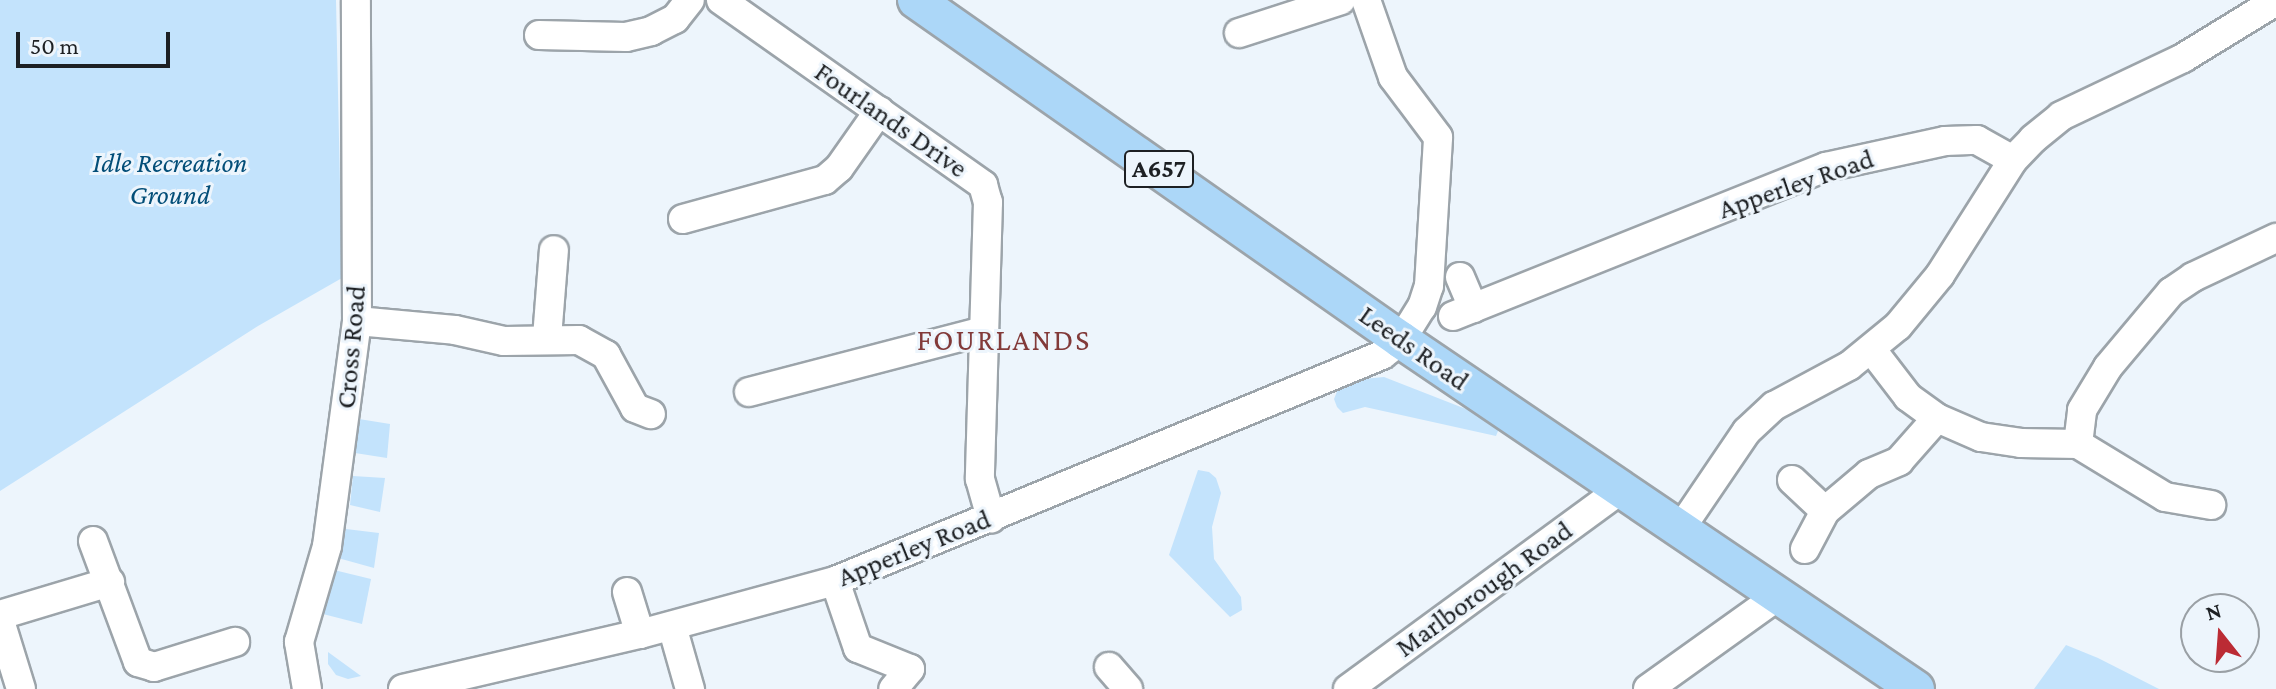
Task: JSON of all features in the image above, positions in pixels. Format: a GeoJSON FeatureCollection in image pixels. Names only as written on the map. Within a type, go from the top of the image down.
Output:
{"type":"FeatureCollection","features":[{"type":"Feature","properties":{"kind":"main road","name":"Leeds Road"},"geometry":{"type":"LineString","coordinates":[[924,2],[1401,340],[1916,689]]}},
{"type":"Feature","properties":{"kind":"street","name":"Cross Road"},"geometry":{"type":"LineString","coordinates":[[307,689],[299,642],[327,546],[357,321],[356,0]]}},
{"type":"Feature","properties":{"kind":"street"},"geometry":{"type":"LineString","coordinates":[[539,35],[626,37],[651,31],[675,19],[690,0]]}},
{"type":"Feature","properties":{"kind":"street","name":"Fourlands Drive"},"geometry":{"type":"LineString","coordinates":[[721,0],[983,185],[988,202],[980,479],[991,518]]}},
{"type":"Feature","properties":{"kind":"street"},"geometry":{"type":"LineString","coordinates":[[1239,33],[1341,0]]}},
{"type":"Feature","properties":{"kind":"street"},"geometry":{"type":"LineString","coordinates":[[1366,0],[1393,77],[1438,137],[1429,286],[1422,307],[1401,340]]}},
{"type":"Feature","properties":{"kind":"street"},"geometry":{"type":"LineString","coordinates":[[1681,528],[1747,431],[1774,406],[1872,350],[1940,275],[2013,160],[2061,116],[2183,58],[2276,1]]}},
{"type":"Feature","properties":{"kind":"street"},"geometry":{"type":"LineString","coordinates":[[683,219],[825,180],[839,168],[879,111]]}},
{"type":"Feature","properties":{"kind":"street","name":"Apperley Road"},"geometry":{"type":"LineString","coordinates":[[1460,277],[1463,312],[1826,167],[1945,141],[1977,140],[2013,160]]}},
{"type":"Feature","properties":{"kind":"street"},"geometry":{"type":"LineString","coordinates":[[2078,444],[2082,410],[2108,367],[2171,292],[2193,277],[2276,238]]}},
{"type":"Feature","properties":{"kind":"street"},"geometry":{"type":"LineString","coordinates":[[547,338],[554,250]]}},
{"type":"Feature","properties":{"kind":"street"},"geometry":{"type":"LineString","coordinates":[[357,321],[455,330],[504,341],[547,338],[579,340],[606,355],[635,408],[651,414]]}},
{"type":"Feature","properties":{"kind":"street"},"geometry":{"type":"LineString","coordinates":[[749,392],[984,331]]}},
{"type":"Feature","properties":{"kind":"street","name":"Apperley Road"},"geometry":{"type":"LineString","coordinates":[[403,689],[455,683],[835,581],[1382,355],[1401,340]]}},
{"type":"Feature","properties":{"kind":"street"},"geometry":{"type":"LineString","coordinates":[[1872,350],[1908,397],[1937,418],[1981,437],[2021,443],[2078,444],[2165,497],[2211,505]]}},
{"type":"Feature","properties":{"kind":"street"},"geometry":{"type":"LineString","coordinates":[[1805,549],[1825,511],[1869,474],[1899,461],[1937,418]]}},
{"type":"Feature","properties":{"kind":"street"},"geometry":{"type":"LineString","coordinates":[[1792,480],[1825,511]]}},
{"type":"Feature","properties":{"kind":"street","name":"Marlborough Road"},"geometry":{"type":"LineString","coordinates":[[1348,689],[1621,489]]}},
{"type":"Feature","properties":{"kind":"street"},"geometry":{"type":"LineString","coordinates":[[93,541],[138,662],[154,667],[210,662],[235,642]]}},
{"type":"Feature","properties":{"kind":"street"},"geometry":{"type":"LineString","coordinates":[[835,581],[858,648],[910,669],[893,689]]}},
{"type":"Feature","properties":{"kind":"street"},"geometry":{"type":"LineString","coordinates":[[21,689],[0,618],[110,582]]}},
{"type":"Feature","properties":{"kind":"street"},"geometry":{"type":"LineString","coordinates":[[627,592],[640,634]]}},
{"type":"Feature","properties":{"kind":"street"},"geometry":{"type":"LineString","coordinates":[[1648,689],[1778,596]]}},
{"type":"Feature","properties":{"kind":"street"},"geometry":{"type":"LineString","coordinates":[[672,626],[690,689]]}},
{"type":"Feature","properties":{"kind":"street"},"geometry":{"type":"LineString","coordinates":[[1109,667],[1128,689]]}},
{"type":"Feature","properties":{"kind":"green space","name":"Idle Recreation Ground"},"geometry":{"type":"Polygon","coordinates":[[[0,0],[336,0],[342,278],[258,326],[0,491],[0,0]]]}},
{"type":"Feature","properties":{"kind":"green space"},"geometry":{"type":"Polygon","coordinates":[[[1384,377],[1489,418],[1500,426],[1496,436],[1365,407],[1343,413],[1337,407],[1334,399],[1338,389],[1363,379],[1384,377]]]}},
{"type":"Feature","properties":{"kind":"green space"},"geometry":{"type":"Polygon","coordinates":[[[359,419],[390,424],[387,458],[355,453],[359,419]]]}},
{"type":"Feature","properties":{"kind":"green space"},"geometry":{"type":"Polygon","coordinates":[[[1198,470],[1209,472],[1216,478],[1221,493],[1212,527],[1214,559],[1241,597],[1242,610],[1230,617],[1169,555],[1198,470]]]}},
{"type":"Feature","properties":{"kind":"green space"},"geometry":{"type":"Polygon","coordinates":[[[353,476],[385,478],[380,512],[350,505],[353,476]]]}},
{"type":"Feature","properties":{"kind":"green space"},"geometry":{"type":"Polygon","coordinates":[[[346,529],[379,533],[374,568],[338,558],[346,529]]]}},
{"type":"Feature","properties":{"kind":"green space"},"geometry":{"type":"Polygon","coordinates":[[[334,570],[371,579],[362,624],[323,614],[334,570]]]}},
{"type":"Feature","properties":{"kind":"green space"},"geometry":{"type":"Polygon","coordinates":[[[2066,645],[2098,658],[2159,689],[2034,689],[2066,645]]]}},
{"type":"Feature","properties":{"kind":"green space"},"geometry":{"type":"Polygon","coordinates":[[[328,652],[361,676],[348,679],[336,675],[328,664],[328,652]]]}},
{"type":"Feature","properties":{"kind":"district","name":"FOURLANDS"},"geometry":{"type":"Point","coordinates":[1004,340]}}]}
